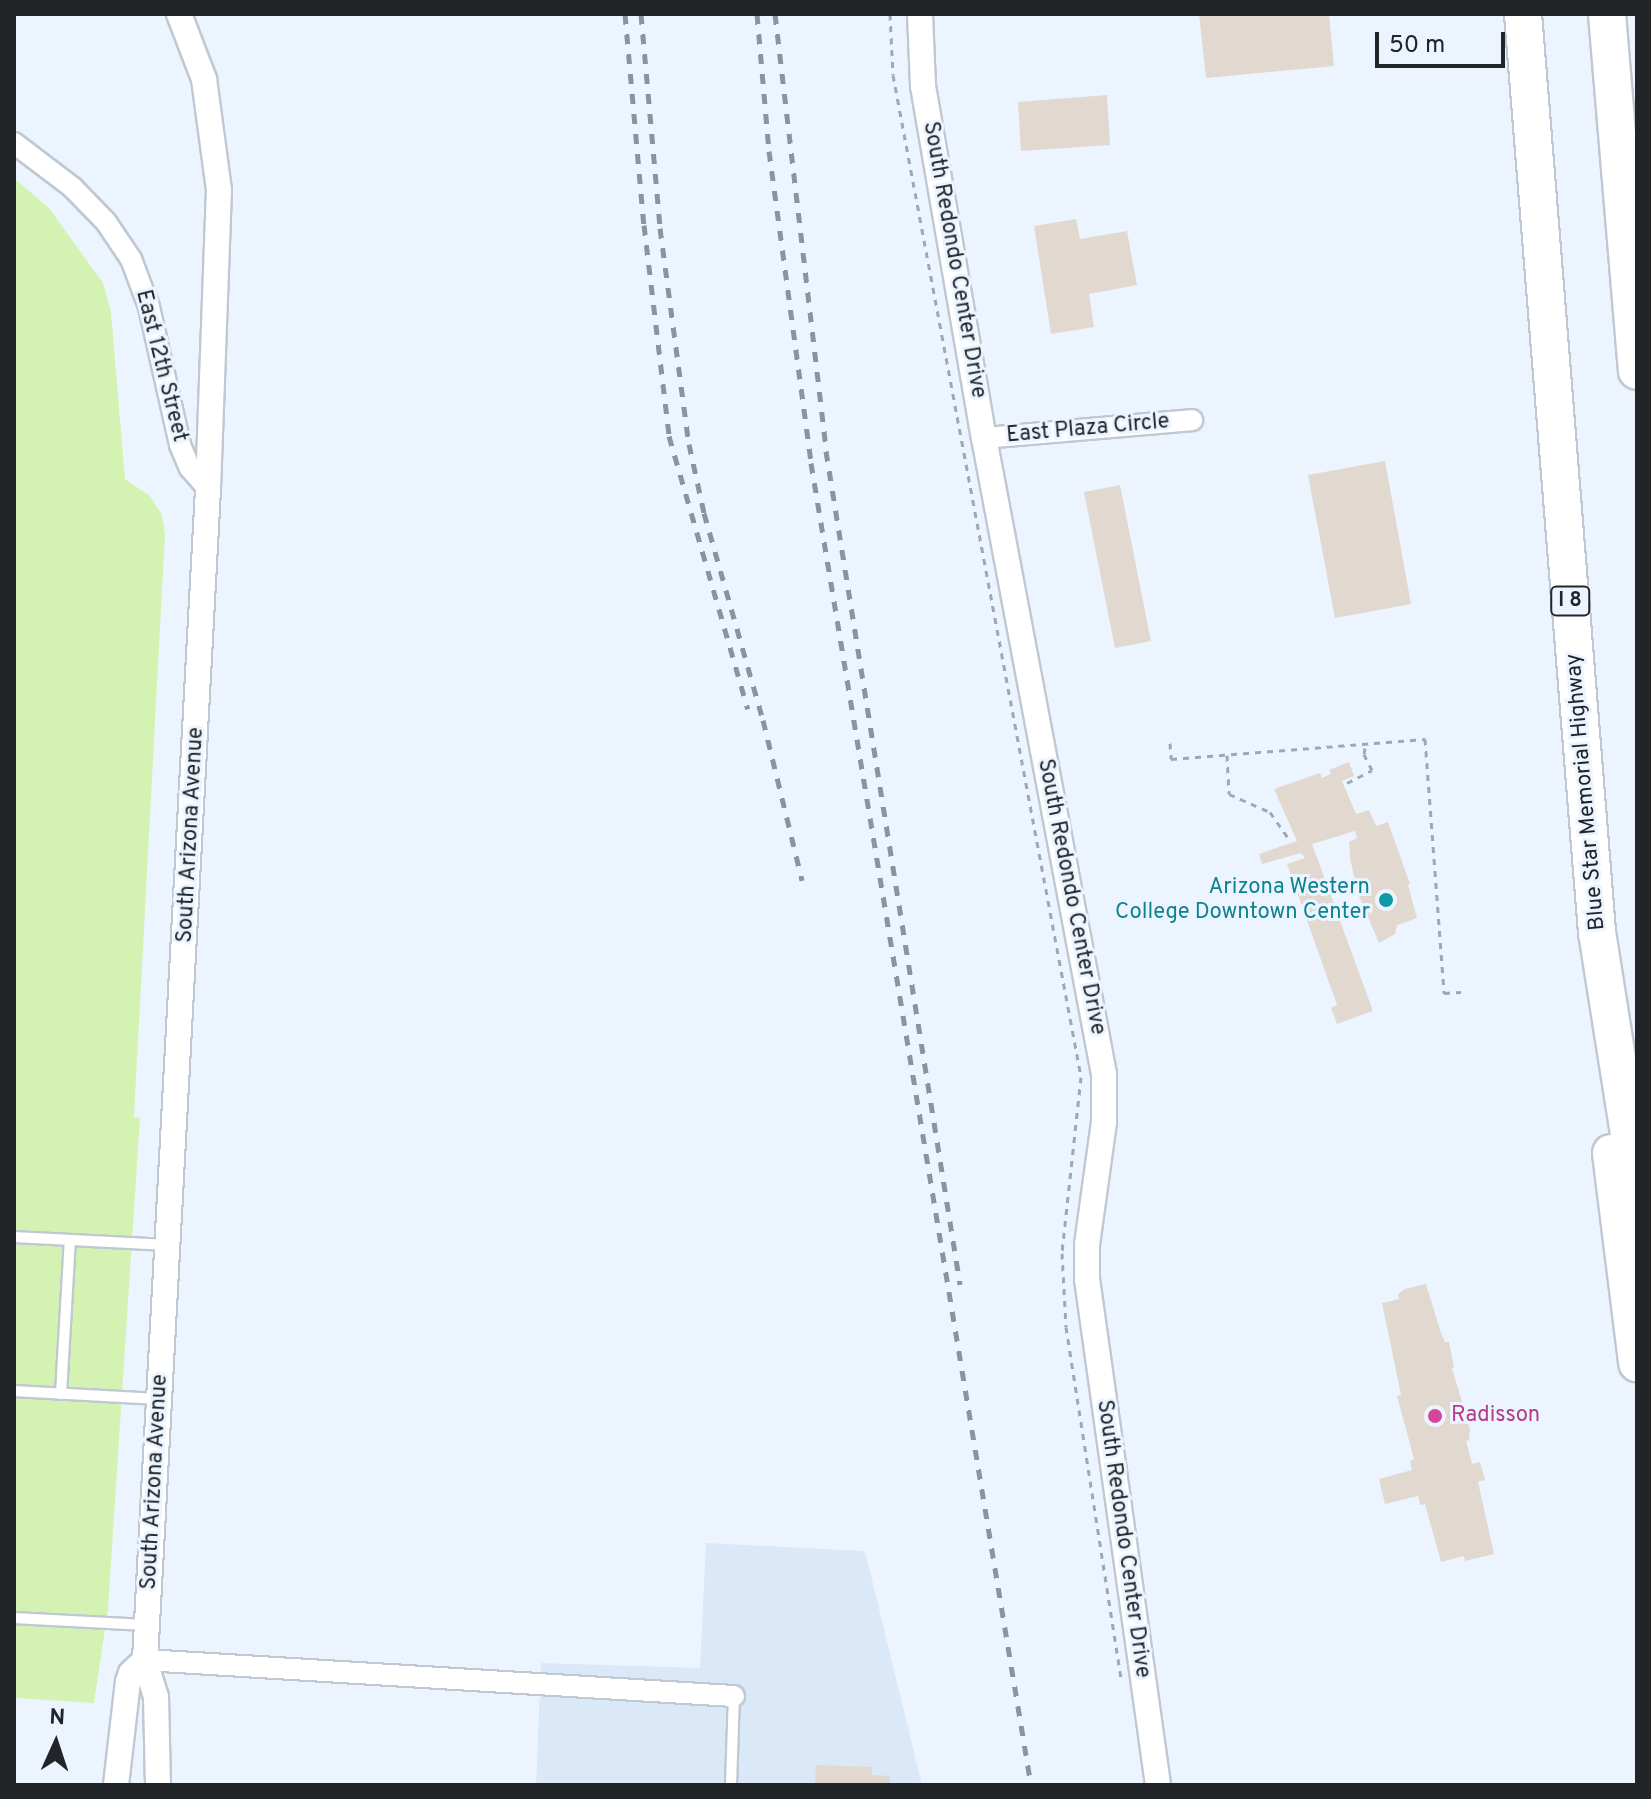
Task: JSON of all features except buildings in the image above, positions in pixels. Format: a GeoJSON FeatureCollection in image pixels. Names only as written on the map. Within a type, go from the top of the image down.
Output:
{"type":"FeatureCollection","features":[{"type":"Feature","properties":{"kind":"highway","name":"Blue Star Memorial Highway"},"geometry":{"type":"LineString","coordinates":[[1523,14],[1597,932],[1637,1185]]}},
{"type":"Feature","properties":{"kind":"highway"},"geometry":{"type":"LineString","coordinates":[[1607,14],[1637,371]]}},
{"type":"Feature","properties":{"kind":"highway"},"geometry":{"type":"LineString","coordinates":[[1614,103],[1625,14]]}},
{"type":"Feature","properties":{"kind":"highway"},"geometry":{"type":"LineString","coordinates":[[1597,932],[1608,1124],[1637,1363]]}},
{"type":"Feature","properties":{"kind":"street","name":"South Arizona Avenue"},"geometry":{"type":"LineString","coordinates":[[158,1785],[156,1697],[145,1660],[146,1625],[170,1245],[208,489],[219,190],[204,79],[179,14]]}},
{"type":"Feature","properties":{"kind":"street","name":"South Redondo Center Drive"},"geometry":{"type":"LineString","coordinates":[[920,14],[923,86],[984,438],[1104,1074],[1104,1122],[1087,1244],[1087,1279],[1158,1785]]}},
{"type":"Feature","properties":{"kind":"street","name":"East 12th Street"},"geometry":{"type":"LineString","coordinates":[[14,143],[72,187],[106,222],[131,259],[149,307],[180,445],[190,468],[208,489]]}},
{"type":"Feature","properties":{"kind":"street","name":"East Plaza Circle"},"geometry":{"type":"LineString","coordinates":[[984,438],[1192,420]]}},
{"type":"Feature","properties":{"kind":"street","name":"South Arizona Avenue"},"geometry":{"type":"LineString","coordinates":[[116,1785],[128,1682],[131,1673],[145,1660]]}},
{"type":"Feature","properties":{"kind":"street"},"geometry":{"type":"LineString","coordinates":[[145,1660],[734,1696]]}},
{"type":"Feature","properties":{"kind":"lane"},"geometry":{"type":"LineString","coordinates":[[14,1237],[170,1245]]}},
{"type":"Feature","properties":{"kind":"lane"},"geometry":{"type":"LineString","coordinates":[[61,1394],[70,1240]]}},
{"type":"Feature","properties":{"kind":"lane"},"geometry":{"type":"LineString","coordinates":[[14,1391],[160,1399]]}},
{"type":"Feature","properties":{"kind":"lane"},"geometry":{"type":"LineString","coordinates":[[14,1618],[146,1625]]}},
{"type":"Feature","properties":{"kind":"lane"},"geometry":{"type":"LineString","coordinates":[[731,1785],[734,1696]]}},
{"type":"Feature","properties":{"kind":"path"},"geometry":{"type":"LineString","coordinates":[[890,14],[893,75],[1081,1077],[1062,1253],[1066,1327],[1122,1685]]}},
{"type":"Feature","properties":{"kind":"path"},"geometry":{"type":"LineString","coordinates":[[1170,743],[1171,759],[1425,739],[1444,993],[1461,992]]}},
{"type":"Feature","properties":{"kind":"path"},"geometry":{"type":"LineString","coordinates":[[1347,783],[1372,770],[1364,754],[1366,743]]}},
{"type":"Feature","properties":{"kind":"path"},"geometry":{"type":"LineString","coordinates":[[1227,755],[1229,794],[1270,812],[1290,841]]}},
{"type":"Feature","properties":{"kind":"shaded area"},"geometry":{"type":"Polygon","coordinates":[[[706,1543],[865,1551],[922,1785],[536,1785],[541,1663],[700,1668],[706,1543]]]}},
{"type":"Feature","properties":{"kind":"green space"},"geometry":{"type":"Polygon","coordinates":[[[14,178],[49,208],[103,283],[111,312],[125,479],[150,496],[162,515],[165,534],[134,1117],[140,1118],[108,1609],[94,1703],[14,1698],[14,178]]]}},
{"type":"Feature","properties":{"kind":"railway"},"geometry":{"type":"LineString","coordinates":[[625,14],[644,225],[669,436],[748,709]]}},
{"type":"Feature","properties":{"kind":"railway"},"geometry":{"type":"LineString","coordinates":[[641,14],[660,228],[689,444],[704,513],[763,720],[802,880]]}},
{"type":"Feature","properties":{"kind":"railway"},"geometry":{"type":"LineString","coordinates":[[757,14],[769,151],[811,463],[1031,1785]]}},
{"type":"Feature","properties":{"kind":"railway"},"geometry":{"type":"LineString","coordinates":[[775,14],[826,451],[960,1284]]}},
{"type":"Feature","properties":{"kind":"place","name":"Arizona Western College Downtown Center"},"geometry":{"type":"Point","coordinates":[1386,900]}},
{"type":"Feature","properties":{"kind":"place","name":"Radisson"},"geometry":{"type":"Point","coordinates":[1435,1416]}}]}
